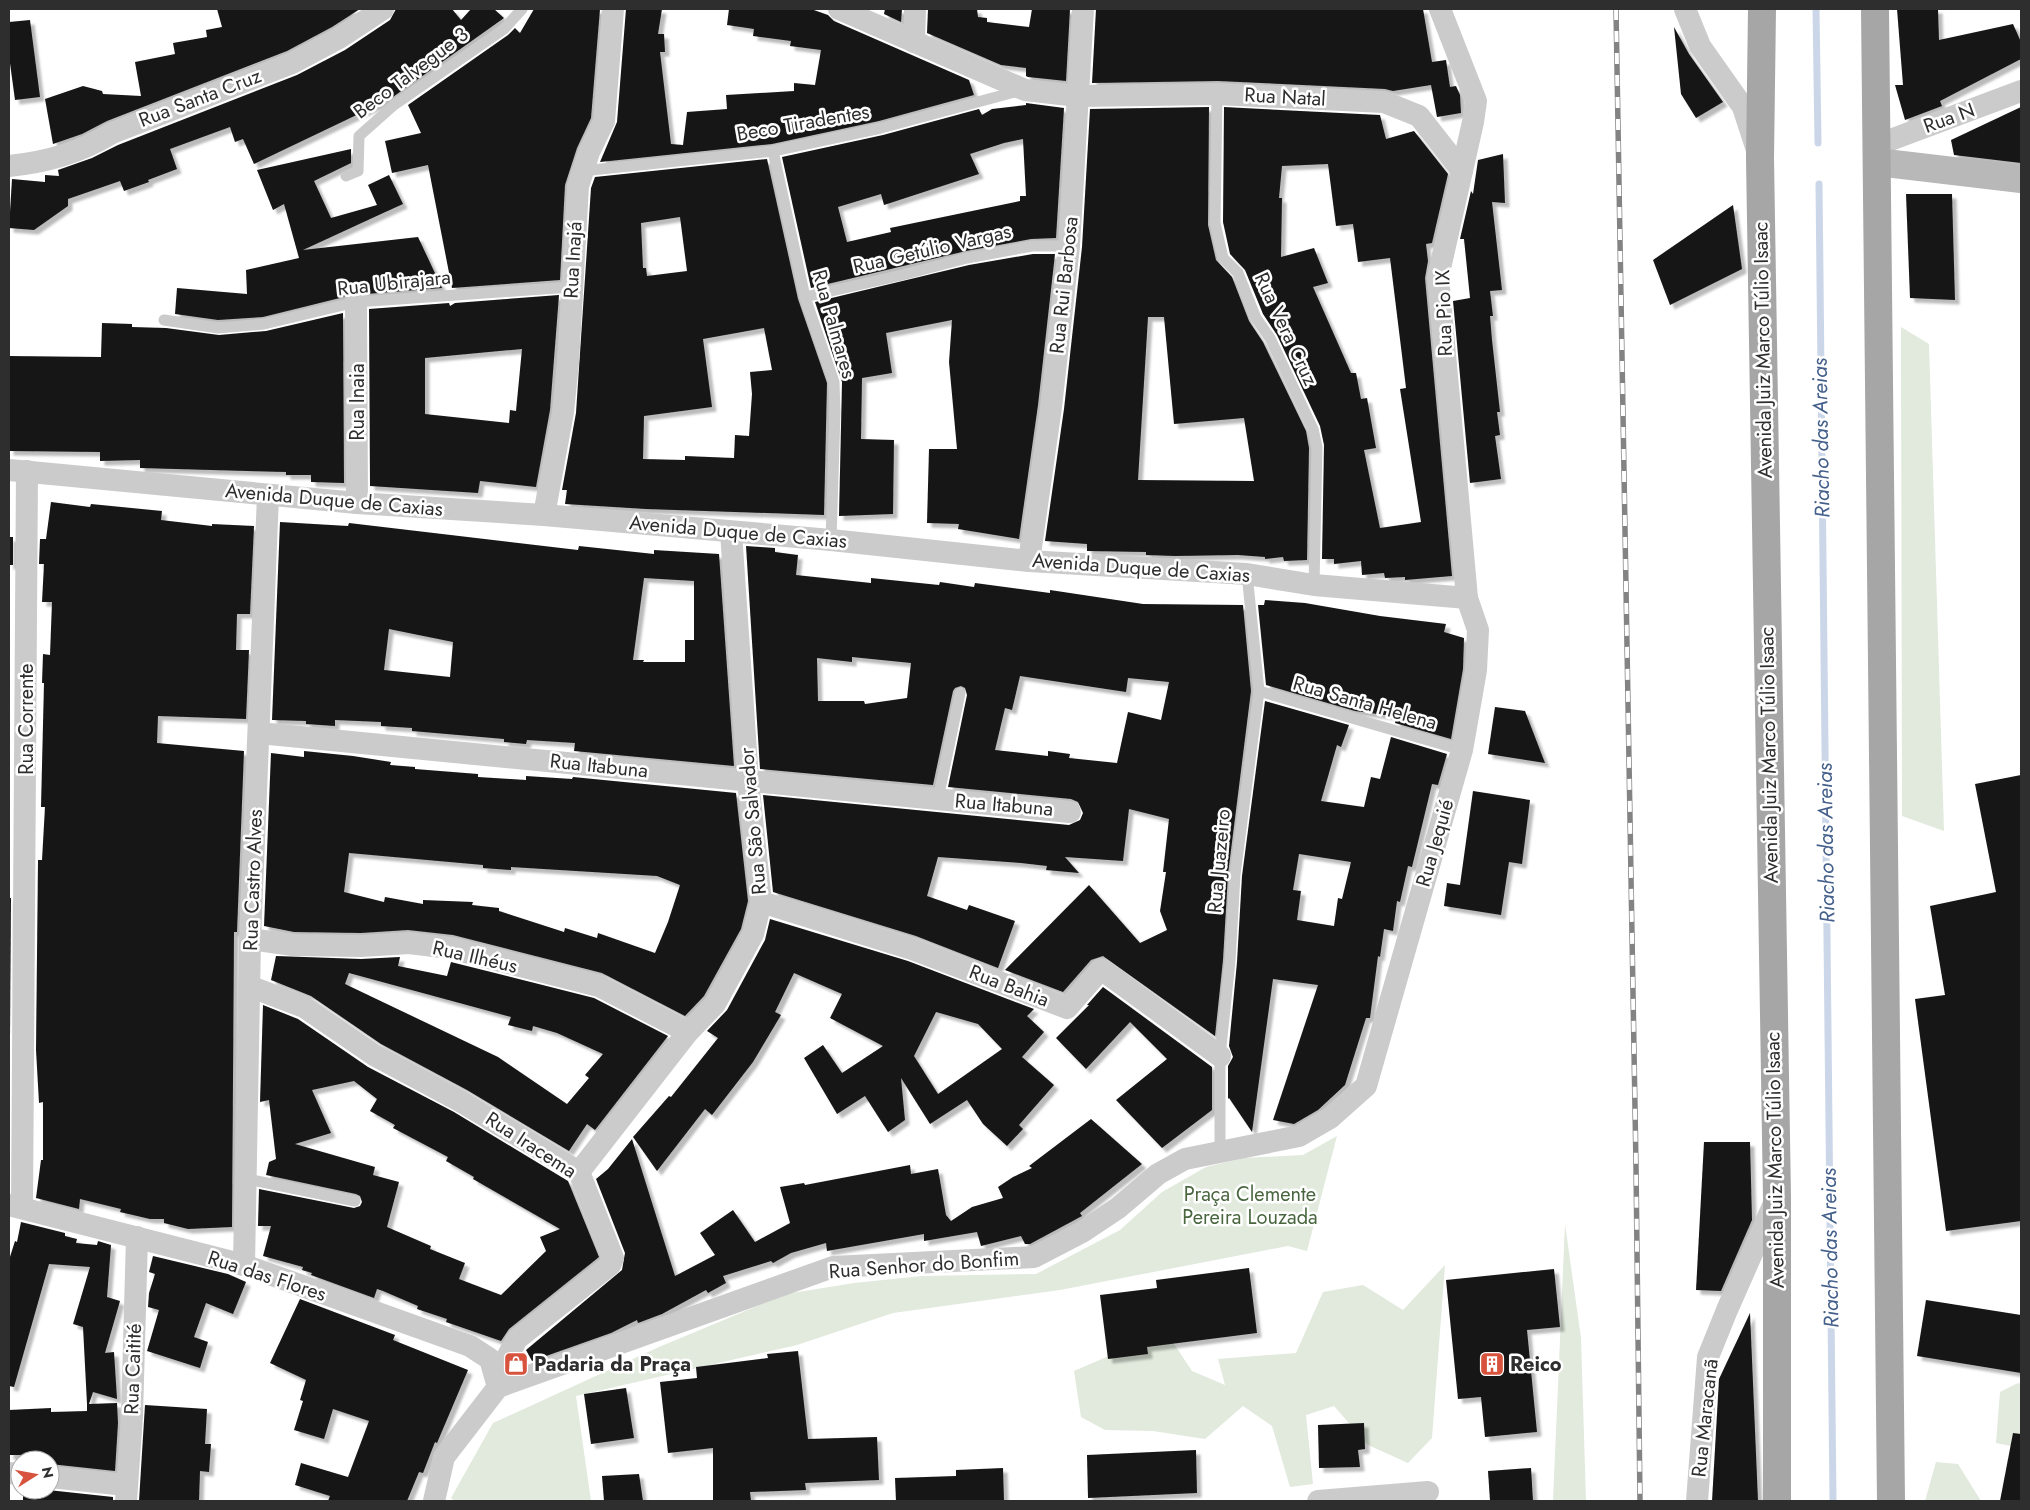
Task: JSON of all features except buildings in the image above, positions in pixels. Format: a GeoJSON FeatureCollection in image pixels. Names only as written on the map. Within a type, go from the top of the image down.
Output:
{"type":"FeatureCollection","features":[{"type":"Feature","properties":{"kind":"main road","name":"Avenida Juiz Marco Túlio Isaac"},"geometry":{"type":"LineString","coordinates":[[1762,9],[1760,158],[1776,1198],[1777,1501]]}},
{"type":"Feature","properties":{"kind":"main road"},"geometry":{"type":"LineString","coordinates":[[1875,9],[1891,1501]]}},
{"type":"Feature","properties":{"kind":"street","name":"Rua Santa Cruz"},"geometry":{"type":"LineString","coordinates":[[9,166],[61,156],[87,148],[119,130],[292,64],[384,9]]}},
{"type":"Feature","properties":{"kind":"street","name":"Rua Inajá"},"geometry":{"type":"LineString","coordinates":[[544,515],[563,412],[569,353],[571,287],[578,186],[604,120],[613,9]]}},
{"type":"Feature","properties":{"kind":"street","name":"Rua Natal"},"geometry":{"type":"LineString","coordinates":[[839,9],[1025,90],[1078,96],[1218,94],[1384,102],[1419,116],[1462,171]]}},
{"type":"Feature","properties":{"kind":"street"},"geometry":{"type":"LineString","coordinates":[[914,42],[915,9]]}},
{"type":"Feature","properties":{"kind":"street","name":"Rua Rui Barbosa"},"geometry":{"type":"LineString","coordinates":[[1029,561],[1051,408],[1069,246],[1083,9]]}},
{"type":"Feature","properties":{"kind":"street","name":"Rua Pio IX"},"geometry":{"type":"LineString","coordinates":[[1440,9],[1476,101],[1438,277],[1467,598]]}},
{"type":"Feature","properties":{"kind":"street"},"geometry":{"type":"LineString","coordinates":[[1685,9],[1700,46],[1743,107],[1760,158]]}},
{"type":"Feature","properties":{"kind":"street","name":"Rua N"},"geometry":{"type":"LineString","coordinates":[[1877,154],[1914,131],[2021,91]]}},
{"type":"Feature","properties":{"kind":"street"},"geometry":{"type":"LineString","coordinates":[[1914,131],[1919,167]]}},
{"type":"Feature","properties":{"kind":"street"},"geometry":{"type":"LineString","coordinates":[[1877,154],[1919,167],[2021,179]]}},
{"type":"Feature","properties":{"kind":"street","name":"Rua Inaia"},"geometry":{"type":"LineString","coordinates":[[356,302],[357,503]]}},
{"type":"Feature","properties":{"kind":"street","name":"Avenida Duque de Caxias"},"geometry":{"type":"LineString","coordinates":[[18,471],[357,503],[544,515],[831,540],[1029,561],[1247,574],[1314,585],[1467,598]]}},
{"type":"Feature","properties":{"kind":"street","name":"Rua Corrente"},"geometry":{"type":"LineString","coordinates":[[13,1200],[18,471]]}},
{"type":"Feature","properties":{"kind":"street","name":"Rua Castro Alves"},"geometry":{"type":"LineString","coordinates":[[244,1265],[250,939],[268,495]]}},
{"type":"Feature","properties":{"kind":"street","name":"Rua São Salvador"},"geometry":{"type":"LineString","coordinates":[[580,1172],[688,1032],[715,1004],[753,934],[761,902],[748,781],[731,532]]}},
{"type":"Feature","properties":{"kind":"street","name":"Rua Jequié"},"geometry":{"type":"LineString","coordinates":[[1366,1086],[1462,750],[1476,670],[1478,630],[1467,598]]}},
{"type":"Feature","properties":{"kind":"street","name":"Rua Itabuna"},"geometry":{"type":"LineString","coordinates":[[259,733],[1070,812]]}},
{"type":"Feature","properties":{"kind":"street","name":"Rua Bahia"},"geometry":{"type":"LineString","coordinates":[[761,902],[912,948],[1067,1008],[1101,969],[1220,1056]]}},
{"type":"Feature","properties":{"kind":"street","name":"Rua Ilhéus"},"geometry":{"type":"LineString","coordinates":[[250,939],[293,945],[361,946],[409,943],[450,948],[599,986],[688,1032]]}},
{"type":"Feature","properties":{"kind":"street","name":"Rua Iracema"},"geometry":{"type":"LineString","coordinates":[[249,986],[304,1007],[374,1055],[460,1101],[580,1172],[612,1258],[610,1266],[517,1338],[505,1361],[498,1387]]}},
{"type":"Feature","properties":{"kind":"street","name":"Rua Senhor do Bonfim"},"geometry":{"type":"LineString","coordinates":[[498,1387],[833,1267],[1034,1258],[1082,1232],[1118,1208],[1158,1174],[1185,1159],[1299,1136],[1330,1118],[1366,1086]]}},
{"type":"Feature","properties":{"kind":"street","name":"Rua Maracanã"},"geometry":{"type":"LineString","coordinates":[[1697,1501],[1708,1357],[1776,1198]]}},
{"type":"Feature","properties":{"kind":"street","name":"Rua das Flores"},"geometry":{"type":"LineString","coordinates":[[13,1200],[137,1237],[244,1265],[470,1346],[490,1359],[498,1387]]}},
{"type":"Feature","properties":{"kind":"street","name":"Rua Caitité"},"geometry":{"type":"LineString","coordinates":[[126,1493],[132,1416],[137,1237]]}},
{"type":"Feature","properties":{"kind":"street"},"geometry":{"type":"LineString","coordinates":[[420,1501],[444,1457],[498,1387]]}},
{"type":"Feature","properties":{"kind":"street"},"geometry":{"type":"LineString","coordinates":[[434,1501],[444,1457]]}},
{"type":"Feature","properties":{"kind":"street"},"geometry":{"type":"LineString","coordinates":[[60,1479],[126,1493]]}},
{"type":"Feature","properties":{"kind":"street"},"geometry":{"type":"LineString","coordinates":[[1318,1501],[1428,1492]]}},
{"type":"Feature","properties":{"kind":"lane","name":"Beco Talvegue 3"},"geometry":{"type":"LineString","coordinates":[[346,176],[358,171],[359,136],[394,105],[504,29],[522,9]]}},
{"type":"Feature","properties":{"kind":"lane","name":"Beco Tiradentes"},"geometry":{"type":"LineString","coordinates":[[582,172],[773,150],[881,128],[1025,90]]}},
{"type":"Feature","properties":{"kind":"lane","name":"Rua Vera Cruz"},"geometry":{"type":"LineString","coordinates":[[1218,94],[1215,223],[1223,258],[1238,273],[1256,318],[1270,338],[1313,429],[1317,447],[1314,585]]}},
{"type":"Feature","properties":{"kind":"lane","name":"Rua Palmares"},"geometry":{"type":"LineString","coordinates":[[773,150],[805,296],[834,382],[835,412],[831,540]]}},
{"type":"Feature","properties":{"kind":"lane","name":"Rua Getúlio Vargas"},"geometry":{"type":"LineString","coordinates":[[805,296],[902,275],[967,258],[1032,246],[1069,246]]}},
{"type":"Feature","properties":{"kind":"lane","name":"Rua Ubirajara"},"geometry":{"type":"LineString","coordinates":[[164,320],[218,328],[264,324],[356,302],[571,287]]}},
{"type":"Feature","properties":{"kind":"lane","name":"Rua Juazeiro"},"geometry":{"type":"LineString","coordinates":[[1220,1152],[1220,1056],[1230,961],[1235,875],[1259,691],[1247,574]]}},
{"type":"Feature","properties":{"kind":"lane","name":"Rua Santa Helena"},"geometry":{"type":"LineString","coordinates":[[1259,691],[1462,750]]}},
{"type":"Feature","properties":{"kind":"lane","name":"Rua Itabuna"},"geometry":{"type":"LineString","coordinates":[[938,799],[960,693]]}},
{"type":"Feature","properties":{"kind":"lane"},"geometry":{"type":"LineString","coordinates":[[247,1179],[355,1201]]}},
{"type":"Feature","properties":{"kind":"green space"},"geometry":{"type":"Polygon","coordinates":[[[1901,327],[1929,344],[1944,831],[1902,816],[1901,327]]]}},
{"type":"Feature","properties":{"kind":"green space","name":"Praça Clemente Pereira Louzada"},"geometry":{"type":"Polygon","coordinates":[[[1337,1136],[1307,1251],[1288,1246],[1060,1290],[893,1313],[797,1345],[576,1396],[591,1501],[455,1501],[451,1498],[493,1423],[659,1347],[786,1294],[854,1283],[922,1276],[1036,1274],[1120,1230],[1162,1192],[1206,1167],[1244,1158],[1303,1155],[1337,1136]]]}},
{"type":"Feature","properties":{"kind":"green space"},"geometry":{"type":"Polygon","coordinates":[[[1565,1224],[1581,1338],[1586,1501],[1553,1501],[1565,1224]]]}},
{"type":"Feature","properties":{"kind":"green space"},"geometry":{"type":"Polygon","coordinates":[[[1445,1265],[1432,1438],[1408,1463],[1368,1445],[1334,1406],[1306,1415],[1313,1484],[1290,1487],[1272,1426],[1243,1406],[1205,1439],[1153,1431],[1105,1430],[1081,1417],[1074,1371],[1111,1355],[1150,1308],[1192,1371],[1225,1385],[1218,1359],[1296,1353],[1323,1292],[1363,1285],[1403,1310],[1445,1265]]]}},
{"type":"Feature","properties":{"kind":"green space"},"geometry":{"type":"Polygon","coordinates":[[[2018,1383],[2021,1384],[2021,1448],[1996,1443],[2000,1392],[2018,1383]]]}},
{"type":"Feature","properties":{"kind":"green space"},"geometry":{"type":"Polygon","coordinates":[[[1936,1462],[1958,1464],[1981,1501],[1925,1501],[1936,1462]]]}},
{"type":"Feature","properties":{"kind":"waterway","name":"Riacho das Areias"},"geometry":{"type":"LineString","coordinates":[[1816,9],[1818,143]]}},
{"type":"Feature","properties":{"kind":"waterway","name":"Riacho das Areias"},"geometry":{"type":"LineString","coordinates":[[1819,184],[1833,1501]]}},
{"type":"Feature","properties":{"kind":"railway"},"geometry":{"type":"LineString","coordinates":[[1616,9],[1640,1501]]}},
{"type":"Feature","properties":{"kind":"place","name":"Padaria da Praça"},"geometry":{"type":"Point","coordinates":[516,1364]}},
{"type":"Feature","properties":{"kind":"place","name":"Reico"},"geometry":{"type":"Point","coordinates":[1492,1364]}}]}
